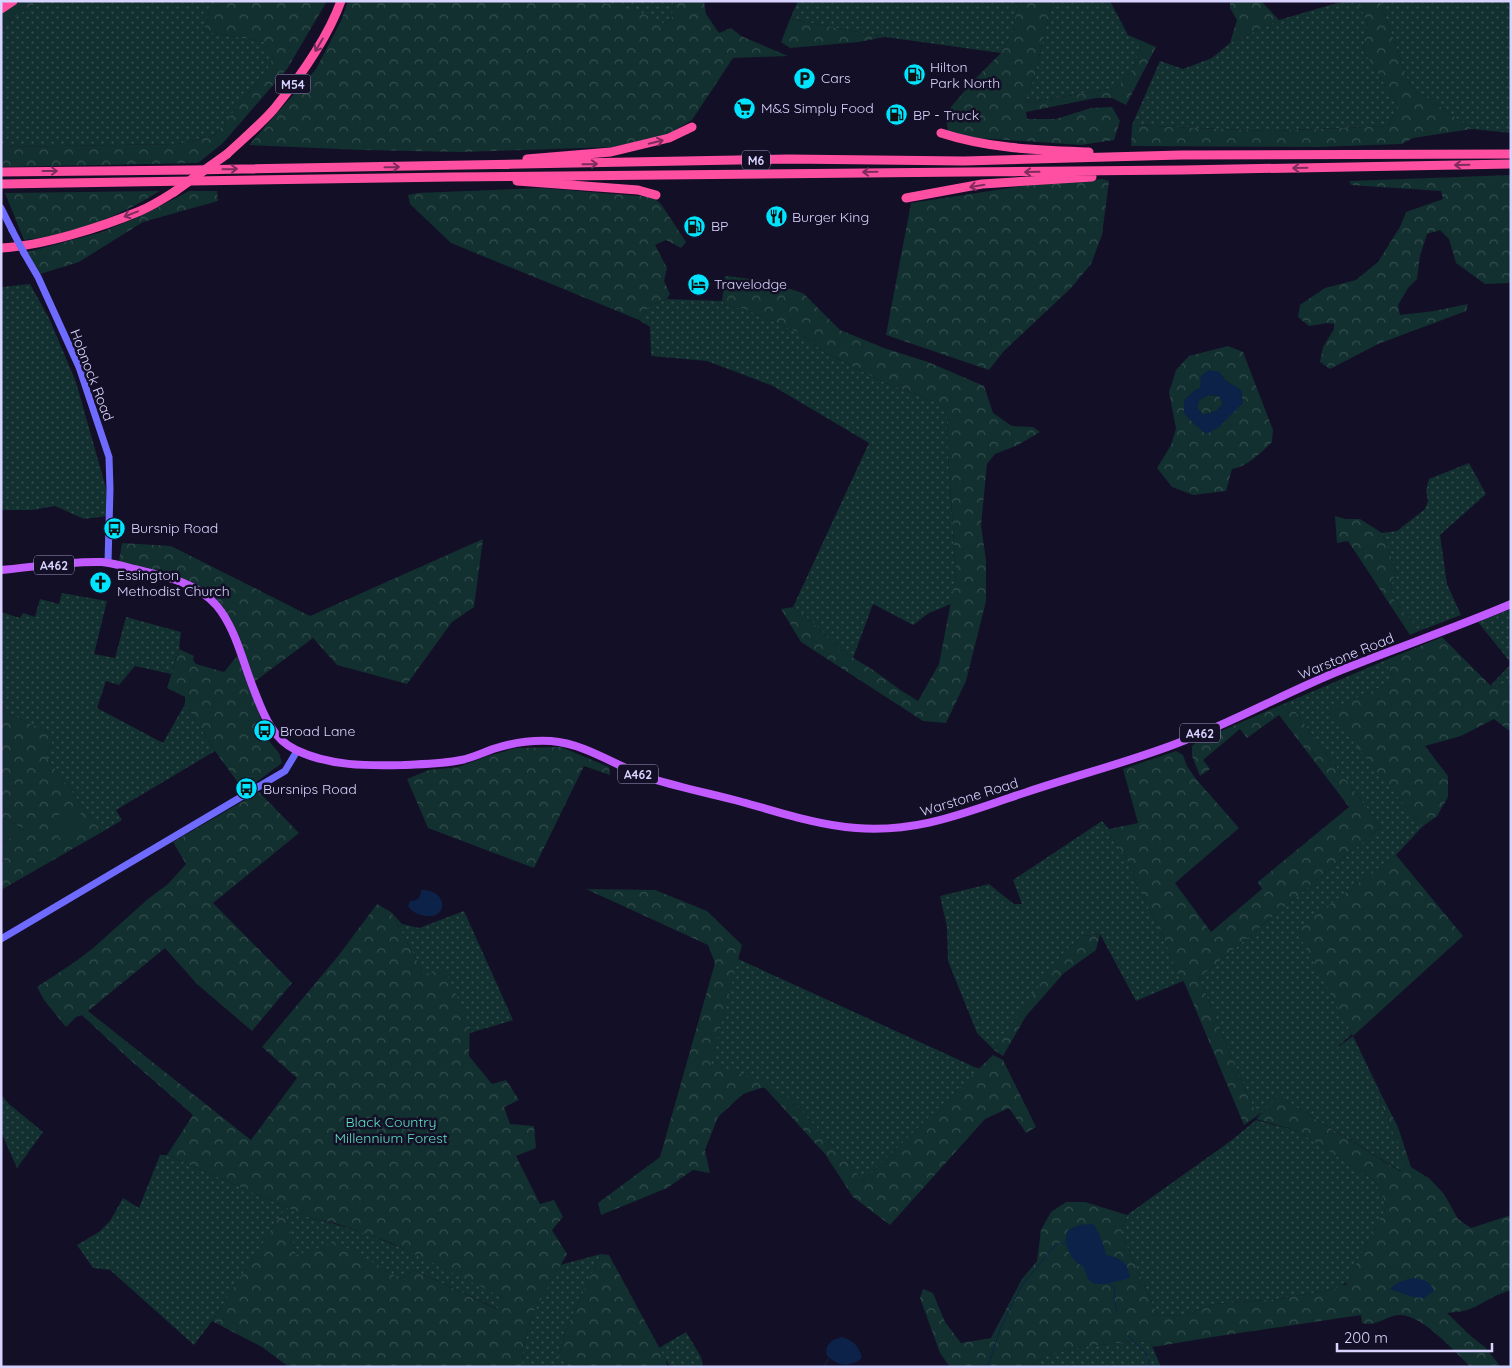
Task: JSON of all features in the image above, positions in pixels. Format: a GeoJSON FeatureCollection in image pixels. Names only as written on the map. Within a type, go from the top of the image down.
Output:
{"type":"FeatureCollection","features":[{"type":"Feature","properties":{"kind":"highway"},"geometry":{"type":"LineString","coordinates":[[1,9],[14,1]]}},
{"type":"Feature","properties":{"kind":"highway","name":"M54"},"geometry":{"type":"LineString","coordinates":[[1,248],[52,240],[100,226],[140,211],[174,192],[227,154],[273,110],[300,75],[322,40],[341,1]]}},
{"type":"Feature","properties":{"kind":"highway"},"geometry":{"type":"LineString","coordinates":[[452,166],[611,152],[669,138],[692,127]]}},
{"type":"Feature","properties":{"kind":"highway"},"geometry":{"type":"LineString","coordinates":[[941,133],[953,138],[1018,150],[1181,155]]}},
{"type":"Feature","properties":{"kind":"highway","name":"M6"},"geometry":{"type":"LineString","coordinates":[[1,172],[788,159],[964,161],[1181,155],[1511,154]]}},
{"type":"Feature","properties":{"kind":"highway","name":"M6"},"geometry":{"type":"LineString","coordinates":[[1,184],[451,177],[1182,170],[1511,164]]}},
{"type":"Feature","properties":{"kind":"highway"},"geometry":{"type":"LineString","coordinates":[[906,198],[982,184],[1182,170]]}},
{"type":"Feature","properties":{"kind":"highway"},"geometry":{"type":"LineString","coordinates":[[451,177],[638,190],[656,195]]}},
{"type":"Feature","properties":{"kind":"main road","name":"Hobnock Road"},"geometry":{"type":"LineString","coordinates":[[1,208],[38,278],[79,366],[109,457],[108,562]]}},
{"type":"Feature","properties":{"kind":"main road","name":"A462"},"geometry":{"type":"LineString","coordinates":[[1,570],[108,562],[182,582],[194,588],[216,605],[226,620],[235,638],[270,728],[287,746],[296,751]]}},
{"type":"Feature","properties":{"kind":"main road","name":"Warstone Road"},"geometry":{"type":"LineString","coordinates":[[296,751],[327,760],[356,765],[433,764],[461,760],[510,744],[552,741],[568,744],[593,753],[653,779],[806,819],[868,829],[921,826],[953,818],[1030,790],[1106,768],[1182,741],[1336,672],[1511,604]]}},
{"type":"Feature","properties":{"kind":"main road"},"geometry":{"type":"LineString","coordinates":[[1,939],[285,771],[296,751]]}},
{"type":"Feature","properties":{"kind":"green space"},"geometry":{"type":"Polygon","coordinates":[[[21,1],[39,1],[1,26],[1,13],[21,1]]]}},
{"type":"Feature","properties":{"kind":"green space"},"geometry":{"type":"Polygon","coordinates":[[[39,1],[226,1],[209,11],[204,31],[264,42],[273,56],[269,67],[215,135],[178,144],[1,147],[1,26],[39,1]]]}},
{"type":"Feature","properties":{"kind":"green space"},"geometry":{"type":"Polygon","coordinates":[[[226,1],[327,1],[287,69],[223,143],[198,163],[1,167],[1,147],[178,144],[215,135],[269,67],[273,56],[266,53],[264,42],[204,31],[209,11],[226,1]]]}},
{"type":"Feature","properties":{"kind":"green space"},"geometry":{"type":"Polygon","coordinates":[[[348,1],[594,1],[638,11],[665,24],[672,19],[674,1],[704,1],[706,14],[719,33],[731,28],[741,36],[788,56],[733,58],[692,120],[667,135],[613,147],[461,152],[249,145],[316,69],[341,21],[348,1]]]}},
{"type":"Feature","properties":{"kind":"green space"},"geometry":{"type":"Polygon","coordinates":[[[593,1],[674,1],[672,19],[665,24],[638,12],[593,1]]]}},
{"type":"Feature","properties":{"kind":"green space"},"geometry":{"type":"Polygon","coordinates":[[[798,1],[1018,1],[1013,31],[1001,53],[885,37],[790,19],[798,1]]]}},
{"type":"Feature","properties":{"kind":"green space"},"geometry":{"type":"Polygon","coordinates":[[[1018,1],[1052,1],[1035,75],[1025,103],[1115,88],[1130,73],[1142,41],[1156,47],[1126,105],[1112,98],[1096,98],[1026,112],[1027,119],[1056,119],[1091,108],[1112,107],[1120,121],[1114,140],[1081,145],[949,136],[945,114],[973,81],[1001,53],[1013,31],[1018,1]]]}},
{"type":"Feature","properties":{"kind":"green space"},"geometry":{"type":"Polygon","coordinates":[[[1052,1],[1110,1],[1128,35],[1142,41],[1133,68],[1115,88],[1025,103],[1035,75],[1052,1]]]}},
{"type":"Feature","properties":{"kind":"green space"},"geometry":{"type":"Polygon","coordinates":[[[1230,1],[1261,1],[1279,20],[1230,43],[1237,20],[1230,8],[1230,1]]]}},
{"type":"Feature","properties":{"kind":"green space"},"geometry":{"type":"Polygon","coordinates":[[[1357,1],[1368,23],[1363,50],[1398,105],[1388,126],[1267,131],[1132,125],[1160,61],[1183,69],[1212,58],[1230,43],[1279,20],[1337,3],[1357,1]]]}},
{"type":"Feature","properties":{"kind":"green space"},"geometry":{"type":"Polygon","coordinates":[[[1357,1],[1380,1],[1410,86],[1472,129],[1413,138],[1402,144],[1318,147],[1131,146],[1132,125],[1267,131],[1388,126],[1398,105],[1363,50],[1368,23],[1357,1]]]}},
{"type":"Feature","properties":{"kind":"green space"},"geometry":{"type":"Polygon","coordinates":[[[1380,1],[1511,1],[1511,133],[1472,129],[1410,86],[1380,1]]]}},
{"type":"Feature","properties":{"kind":"green space"},"geometry":{"type":"Polygon","coordinates":[[[790,19],[885,37],[859,42],[790,48],[781,42],[790,19]]]}},
{"type":"Feature","properties":{"kind":"green space"},"geometry":{"type":"Polygon","coordinates":[[[1511,175],[1511,283],[1485,284],[1456,263],[1449,239],[1440,230],[1427,234],[1420,256],[1417,279],[1408,288],[1398,305],[1400,315],[1468,304],[1466,311],[1378,344],[1330,369],[1320,362],[1323,347],[1334,329],[1334,324],[1309,326],[1298,317],[1300,305],[1325,288],[1356,280],[1378,262],[1400,227],[1406,212],[1443,199],[1441,191],[1351,185],[1349,181],[1511,175]]]}},
{"type":"Feature","properties":{"kind":"green space"},"geometry":{"type":"Polygon","coordinates":[[[1102,179],[1109,181],[1102,235],[1091,264],[1071,288],[1004,351],[989,370],[886,335],[911,203],[1029,185],[1102,179]]]}},
{"type":"Feature","properties":{"kind":"green space"},"geometry":{"type":"Polygon","coordinates":[[[541,188],[652,197],[661,204],[686,242],[681,248],[666,240],[655,245],[667,268],[664,281],[670,294],[667,299],[649,306],[639,320],[451,243],[410,204],[408,195],[417,193],[541,188]]]}},
{"type":"Feature","properties":{"kind":"green space"},"geometry":{"type":"Polygon","coordinates":[[[160,191],[136,205],[98,222],[55,235],[24,240],[5,193],[160,191]]]}},
{"type":"Feature","properties":{"kind":"green space"},"geometry":{"type":"Polygon","coordinates":[[[189,191],[217,191],[218,201],[143,222],[79,262],[40,274],[24,253],[102,232],[143,215],[189,191]]]}},
{"type":"Feature","properties":{"kind":"green space"},"geometry":{"type":"Polygon","coordinates":[[[725,276],[761,280],[803,293],[840,330],[884,348],[928,362],[984,386],[993,413],[1012,426],[1033,427],[1040,432],[1018,445],[995,454],[987,464],[981,525],[986,560],[986,601],[966,681],[946,723],[923,721],[801,642],[781,609],[793,607],[811,621],[841,650],[918,701],[939,664],[956,575],[947,411],[935,402],[881,381],[824,352],[799,333],[745,309],[727,306],[722,301],[725,276]]]}},
{"type":"Feature","properties":{"kind":"green space"},"geometry":{"type":"Polygon","coordinates":[[[30,284],[49,318],[76,382],[106,488],[107,516],[84,519],[55,506],[32,510],[1,510],[1,287],[30,284]]]}},
{"type":"Feature","properties":{"kind":"green space"},"geometry":{"type":"Polygon","coordinates":[[[667,299],[722,301],[727,306],[745,309],[799,333],[824,352],[881,381],[935,402],[947,411],[956,575],[951,604],[929,613],[913,625],[873,604],[853,658],[841,650],[811,621],[793,607],[869,443],[773,386],[707,361],[651,356],[650,327],[639,320],[649,306],[667,299]]]}},
{"type":"Feature","properties":{"kind":"green space"},"geometry":{"type":"Polygon","coordinates":[[[1228,346],[1243,352],[1273,430],[1272,442],[1259,455],[1244,465],[1232,469],[1226,491],[1193,495],[1172,487],[1157,468],[1171,445],[1176,429],[1169,392],[1176,370],[1189,356],[1228,346]],[[1219,372],[1193,392],[1193,423],[1231,413],[1242,403],[1241,390],[1226,381],[1219,372]]]}},
{"type":"Feature","properties":{"kind":"green space"},"geometry":{"type":"Polygon","coordinates":[[[1208,395],[1219,396],[1223,404],[1216,411],[1203,415],[1197,408],[1199,400],[1208,395]]]}},
{"type":"Feature","properties":{"kind":"green space"},"geometry":{"type":"Polygon","coordinates":[[[1469,463],[1486,494],[1440,535],[1447,584],[1461,615],[1419,631],[1394,600],[1391,587],[1396,570],[1382,533],[1397,531],[1425,509],[1428,501],[1426,491],[1429,479],[1469,463]]]}},
{"type":"Feature","properties":{"kind":"green space"},"geometry":{"type":"Polygon","coordinates":[[[1335,516],[1346,519],[1360,519],[1382,533],[1396,570],[1391,587],[1394,600],[1419,631],[1410,635],[1348,541],[1337,543],[1335,516]]]}},
{"type":"Feature","properties":{"kind":"green space"},"geometry":{"type":"Polygon","coordinates":[[[483,539],[474,607],[452,622],[407,684],[337,665],[313,638],[254,682],[238,638],[223,607],[206,591],[119,562],[122,543],[171,546],[310,616],[483,539]]]}},
{"type":"Feature","properties":{"kind":"green space"},"geometry":{"type":"Polygon","coordinates":[[[62,593],[107,601],[94,654],[115,658],[126,617],[181,632],[179,649],[171,674],[135,666],[119,685],[106,681],[97,708],[163,743],[185,704],[215,751],[116,810],[122,820],[102,832],[46,757],[52,742],[52,734],[1,710],[1,612],[20,618],[23,613],[35,617],[40,599],[59,604],[62,593]]]}},
{"type":"Feature","properties":{"kind":"green space"},"geometry":{"type":"Polygon","coordinates":[[[1511,609],[1511,663],[1478,622],[1511,609]]]}},
{"type":"Feature","properties":{"kind":"green space"},"geometry":{"type":"Polygon","coordinates":[[[1442,637],[1494,689],[1511,679],[1511,732],[1494,719],[1461,736],[1425,746],[1448,776],[1448,797],[1437,816],[1422,827],[1328,711],[1394,681],[1386,660],[1442,637]]]}},
{"type":"Feature","properties":{"kind":"green space"},"geometry":{"type":"Polygon","coordinates":[[[179,649],[194,656],[193,660],[196,664],[224,672],[238,655],[269,741],[279,753],[282,763],[244,791],[215,751],[185,704],[185,697],[167,688],[179,649]]]}},
{"type":"Feature","properties":{"kind":"green space"},"geometry":{"type":"Polygon","coordinates":[[[1386,660],[1394,681],[1329,711],[1422,827],[1396,855],[1297,930],[1352,1034],[1334,1050],[1353,1036],[1382,1096],[1379,1098],[1403,1156],[1401,1171],[1281,1098],[1257,1116],[1199,978],[1381,827],[1288,702],[1386,660]]]}},
{"type":"Feature","properties":{"kind":"green space"},"geometry":{"type":"Polygon","coordinates":[[[1511,664],[1511,679],[1494,689],[1491,685],[1511,664]]]}},
{"type":"Feature","properties":{"kind":"green space"},"geometry":{"type":"Polygon","coordinates":[[[1288,702],[1381,827],[1199,978],[1257,1116],[1244,1125],[1185,984],[1174,968],[1166,942],[1135,881],[1127,860],[1109,834],[1109,829],[1138,823],[1123,769],[1176,751],[1183,755],[1187,766],[1196,779],[1239,828],[1175,883],[1211,932],[1262,889],[1258,882],[1349,807],[1279,715],[1247,738],[1240,729],[1203,760],[1210,769],[1200,776],[1192,756],[1192,746],[1200,740],[1288,702]]]}},
{"type":"Feature","properties":{"kind":"green space"},"geometry":{"type":"Polygon","coordinates":[[[1,710],[52,734],[52,742],[46,757],[102,832],[1,890],[1,865],[4,860],[1,858],[1,844],[24,829],[1,818],[1,710]]]}},
{"type":"Feature","properties":{"kind":"green space"},"geometry":{"type":"Polygon","coordinates":[[[561,747],[609,767],[610,775],[584,766],[534,868],[428,828],[407,779],[429,770],[458,767],[516,748],[561,747]]]}},
{"type":"Feature","properties":{"kind":"green space","name":"Black Country Millennium Forest"},"geometry":{"type":"Polygon","coordinates":[[[259,792],[299,833],[213,903],[292,983],[252,1031],[197,984],[165,948],[88,1011],[251,1140],[297,1078],[262,1047],[339,955],[377,904],[391,912],[424,974],[445,970],[470,1025],[469,1056],[492,1084],[506,1080],[519,1100],[504,1107],[510,1124],[534,1126],[536,1148],[516,1156],[540,1204],[554,1200],[563,1217],[552,1230],[567,1254],[533,1313],[523,1347],[522,1367],[289,1367],[262,1347],[212,1321],[284,1210],[296,1255],[336,1242],[400,1279],[414,1270],[497,1309],[502,1297],[389,1242],[335,1223],[313,1219],[167,1155],[193,1115],[82,1015],[76,1017],[66,1027],[44,1000],[37,987],[92,949],[148,899],[168,884],[186,864],[173,842],[259,792]]]}},
{"type":"Feature","properties":{"kind":"green space"},"geometry":{"type":"Polygon","coordinates":[[[75,805],[87,824],[61,840],[49,821],[75,805]]]}},
{"type":"Feature","properties":{"kind":"green space"},"geometry":{"type":"Polygon","coordinates":[[[1,818],[25,829],[1,844],[1,818]]]}},
{"type":"Feature","properties":{"kind":"green space"},"geometry":{"type":"Polygon","coordinates":[[[1102,821],[1109,829],[1109,834],[1127,860],[1135,881],[1166,942],[1174,968],[1183,981],[1136,1001],[1100,934],[1083,936],[1065,951],[994,1050],[977,1033],[948,961],[947,927],[940,896],[989,884],[1014,904],[1022,904],[1013,880],[1102,821]]]}},
{"type":"Feature","properties":{"kind":"green space"},"geometry":{"type":"Polygon","coordinates":[[[1396,855],[1463,936],[1353,1036],[1296,930],[1396,855]]]}},
{"type":"Feature","properties":{"kind":"green space"},"geometry":{"type":"Polygon","coordinates":[[[586,889],[655,890],[707,911],[742,945],[711,1064],[766,1082],[790,1099],[844,1157],[863,1181],[993,1055],[1003,1060],[1036,1127],[1026,1133],[1009,1108],[985,1119],[890,1225],[853,1197],[825,1154],[764,1087],[743,1094],[718,1117],[705,1150],[710,1173],[693,1170],[667,1188],[601,1215],[598,1203],[660,1157],[715,963],[708,945],[586,889]]]}},
{"type":"Feature","properties":{"kind":"green space"},"geometry":{"type":"Polygon","coordinates":[[[464,911],[513,1020],[470,1033],[470,1025],[424,974],[391,912],[402,924],[419,928],[464,911]]]}},
{"type":"Feature","properties":{"kind":"green space"},"geometry":{"type":"Polygon","coordinates":[[[1100,934],[1096,950],[1064,973],[1026,1016],[1003,1056],[994,1050],[1065,951],[1083,936],[1100,934]]]}},
{"type":"Feature","properties":{"kind":"green space"},"geometry":{"type":"Polygon","coordinates":[[[738,959],[979,1069],[863,1181],[844,1157],[790,1099],[710,1065],[738,959]]]}},
{"type":"Feature","properties":{"kind":"green space"},"geometry":{"type":"Polygon","coordinates":[[[1,1095],[43,1132],[17,1168],[1,1132],[1,1095]]]}},
{"type":"Feature","properties":{"kind":"green space"},"geometry":{"type":"Polygon","coordinates":[[[1278,1096],[1400,1171],[1403,1156],[1379,1098],[1382,1096],[1398,1127],[1411,1167],[1430,1179],[1444,1194],[1458,1219],[1471,1228],[1511,1215],[1511,1290],[1464,1311],[1447,1313],[1485,1347],[1501,1367],[1471,1367],[1438,1335],[1408,1316],[1394,1316],[1368,1324],[1362,1323],[1361,1315],[1153,1347],[1150,1341],[1087,1346],[1070,1349],[1041,1359],[1029,1367],[950,1367],[940,1353],[920,1298],[923,1289],[933,1293],[945,1322],[961,1343],[991,1338],[1022,1279],[1037,1261],[1041,1230],[1051,1212],[1066,1202],[1085,1202],[1127,1215],[1121,1233],[1158,1316],[1185,1315],[1215,1304],[1278,1299],[1336,1289],[1341,1284],[1347,1285],[1346,1283],[1387,1206],[1375,1181],[1298,1131],[1256,1119],[1278,1096]]]}},
{"type":"Feature","properties":{"kind":"green space"},"geometry":{"type":"Polygon","coordinates":[[[1256,1120],[1298,1131],[1375,1181],[1387,1206],[1346,1283],[1341,1284],[1336,1289],[1278,1299],[1215,1304],[1185,1315],[1158,1316],[1121,1233],[1127,1215],[1232,1140],[1256,1120]]]}},
{"type":"Feature","properties":{"kind":"green space"},"geometry":{"type":"Polygon","coordinates":[[[160,1155],[167,1155],[313,1219],[362,1232],[386,1241],[502,1297],[498,1309],[414,1270],[400,1279],[383,1268],[296,1255],[284,1211],[212,1321],[194,1345],[110,1270],[93,1268],[77,1245],[99,1232],[110,1221],[123,1198],[139,1208],[160,1155]]]}},
{"type":"Feature","properties":{"kind":"green space"},"geometry":{"type":"Polygon","coordinates":[[[601,1254],[566,1329],[559,1355],[569,1367],[522,1367],[523,1347],[533,1313],[560,1265],[601,1254]]]}},
{"type":"Feature","properties":{"kind":"green space"},"geometry":{"type":"Polygon","coordinates":[[[601,1254],[609,1255],[666,1360],[667,1367],[569,1367],[559,1355],[566,1329],[601,1254]]]}},
{"type":"Feature","properties":{"kind":"green space"},"geometry":{"type":"Polygon","coordinates":[[[686,1332],[701,1357],[703,1367],[670,1367],[659,1348],[686,1332]]]}},
{"type":"Feature","properties":{"kind":"green space"},"geometry":{"type":"Polygon","coordinates":[[[1150,1341],[1161,1367],[1029,1367],[1040,1359],[1070,1349],[1104,1344],[1150,1341]]]}},
{"type":"Feature","properties":{"kind":"water"},"geometry":{"type":"Polygon","coordinates":[[[1209,370],[1219,372],[1226,381],[1241,390],[1243,403],[1218,428],[1206,434],[1184,413],[1184,400],[1200,388],[1201,376],[1209,370]],[[1208,395],[1199,400],[1197,408],[1203,415],[1216,411],[1223,404],[1219,396],[1208,395]]]}},
{"type":"Feature","properties":{"kind":"water"},"geometry":{"type":"Polygon","coordinates":[[[421,890],[431,891],[437,895],[441,900],[441,911],[430,916],[421,915],[410,909],[408,906],[410,901],[418,898],[421,890]]]}},
{"type":"Feature","properties":{"kind":"water"},"geometry":{"type":"Polygon","coordinates":[[[1093,1224],[1101,1239],[1106,1255],[1123,1262],[1128,1268],[1130,1278],[1106,1284],[1094,1284],[1088,1279],[1083,1266],[1076,1262],[1071,1255],[1066,1242],[1068,1230],[1079,1225],[1093,1224]]]}},
{"type":"Feature","properties":{"kind":"water"},"geometry":{"type":"Polygon","coordinates":[[[1414,1278],[1426,1281],[1434,1291],[1424,1298],[1413,1297],[1390,1289],[1401,1282],[1414,1278]]]}},
{"type":"Feature","properties":{"kind":"water"},"geometry":{"type":"Polygon","coordinates":[[[842,1337],[855,1344],[862,1358],[844,1365],[835,1362],[826,1354],[827,1346],[833,1340],[842,1337]]]}},
{"type":"Feature","properties":{"kind":"waterway"},"geometry":{"type":"LineString","coordinates":[[988,1367],[1000,1329],[1022,1285],[1054,1247],[1058,1244],[1066,1243]]}},
{"type":"Feature","properties":{"kind":"waterway"},"geometry":{"type":"LineString","coordinates":[[1109,1283],[1115,1289],[1114,1299],[1117,1311]]}},
{"type":"Feature","properties":{"kind":"waterway"},"geometry":{"type":"LineString","coordinates":[[1128,1336],[1145,1352],[1151,1367]]}},
{"type":"Feature","properties":{"kind":"waterway"},"geometry":{"type":"LineString","coordinates":[[824,1367],[829,1357]]}},
{"type":"Feature","properties":{"kind":"place","name":"Hilton Park North"},"geometry":{"type":"Point","coordinates":[914,75]}},
{"type":"Feature","properties":{"kind":"place","name":"Cars"},"geometry":{"type":"Point","coordinates":[805,78]}},
{"type":"Feature","properties":{"kind":"place","name":"M&S Simply Food"},"geometry":{"type":"Point","coordinates":[745,108]}},
{"type":"Feature","properties":{"kind":"place","name":"BP - Truck"},"geometry":{"type":"Point","coordinates":[897,115]}},
{"type":"Feature","properties":{"kind":"place","name":"Burger King"},"geometry":{"type":"Point","coordinates":[776,217]}},
{"type":"Feature","properties":{"kind":"place","name":"BP"},"geometry":{"type":"Point","coordinates":[695,226]}},
{"type":"Feature","properties":{"kind":"place","name":"Travelodge"},"geometry":{"type":"Point","coordinates":[698,284]}},
{"type":"Feature","properties":{"kind":"place","name":"Bursnip Road"},"geometry":{"type":"Point","coordinates":[115,528]}},
{"type":"Feature","properties":{"kind":"place","name":"Essington Methodist Church"},"geometry":{"type":"Point","coordinates":[101,583]}},
{"type":"Feature","properties":{"kind":"place","name":"Broad Lane"},"geometry":{"type":"Point","coordinates":[264,731]}},
{"type":"Feature","properties":{"kind":"place","name":"Bursnips Road"},"geometry":{"type":"Point","coordinates":[247,789]}}]}
